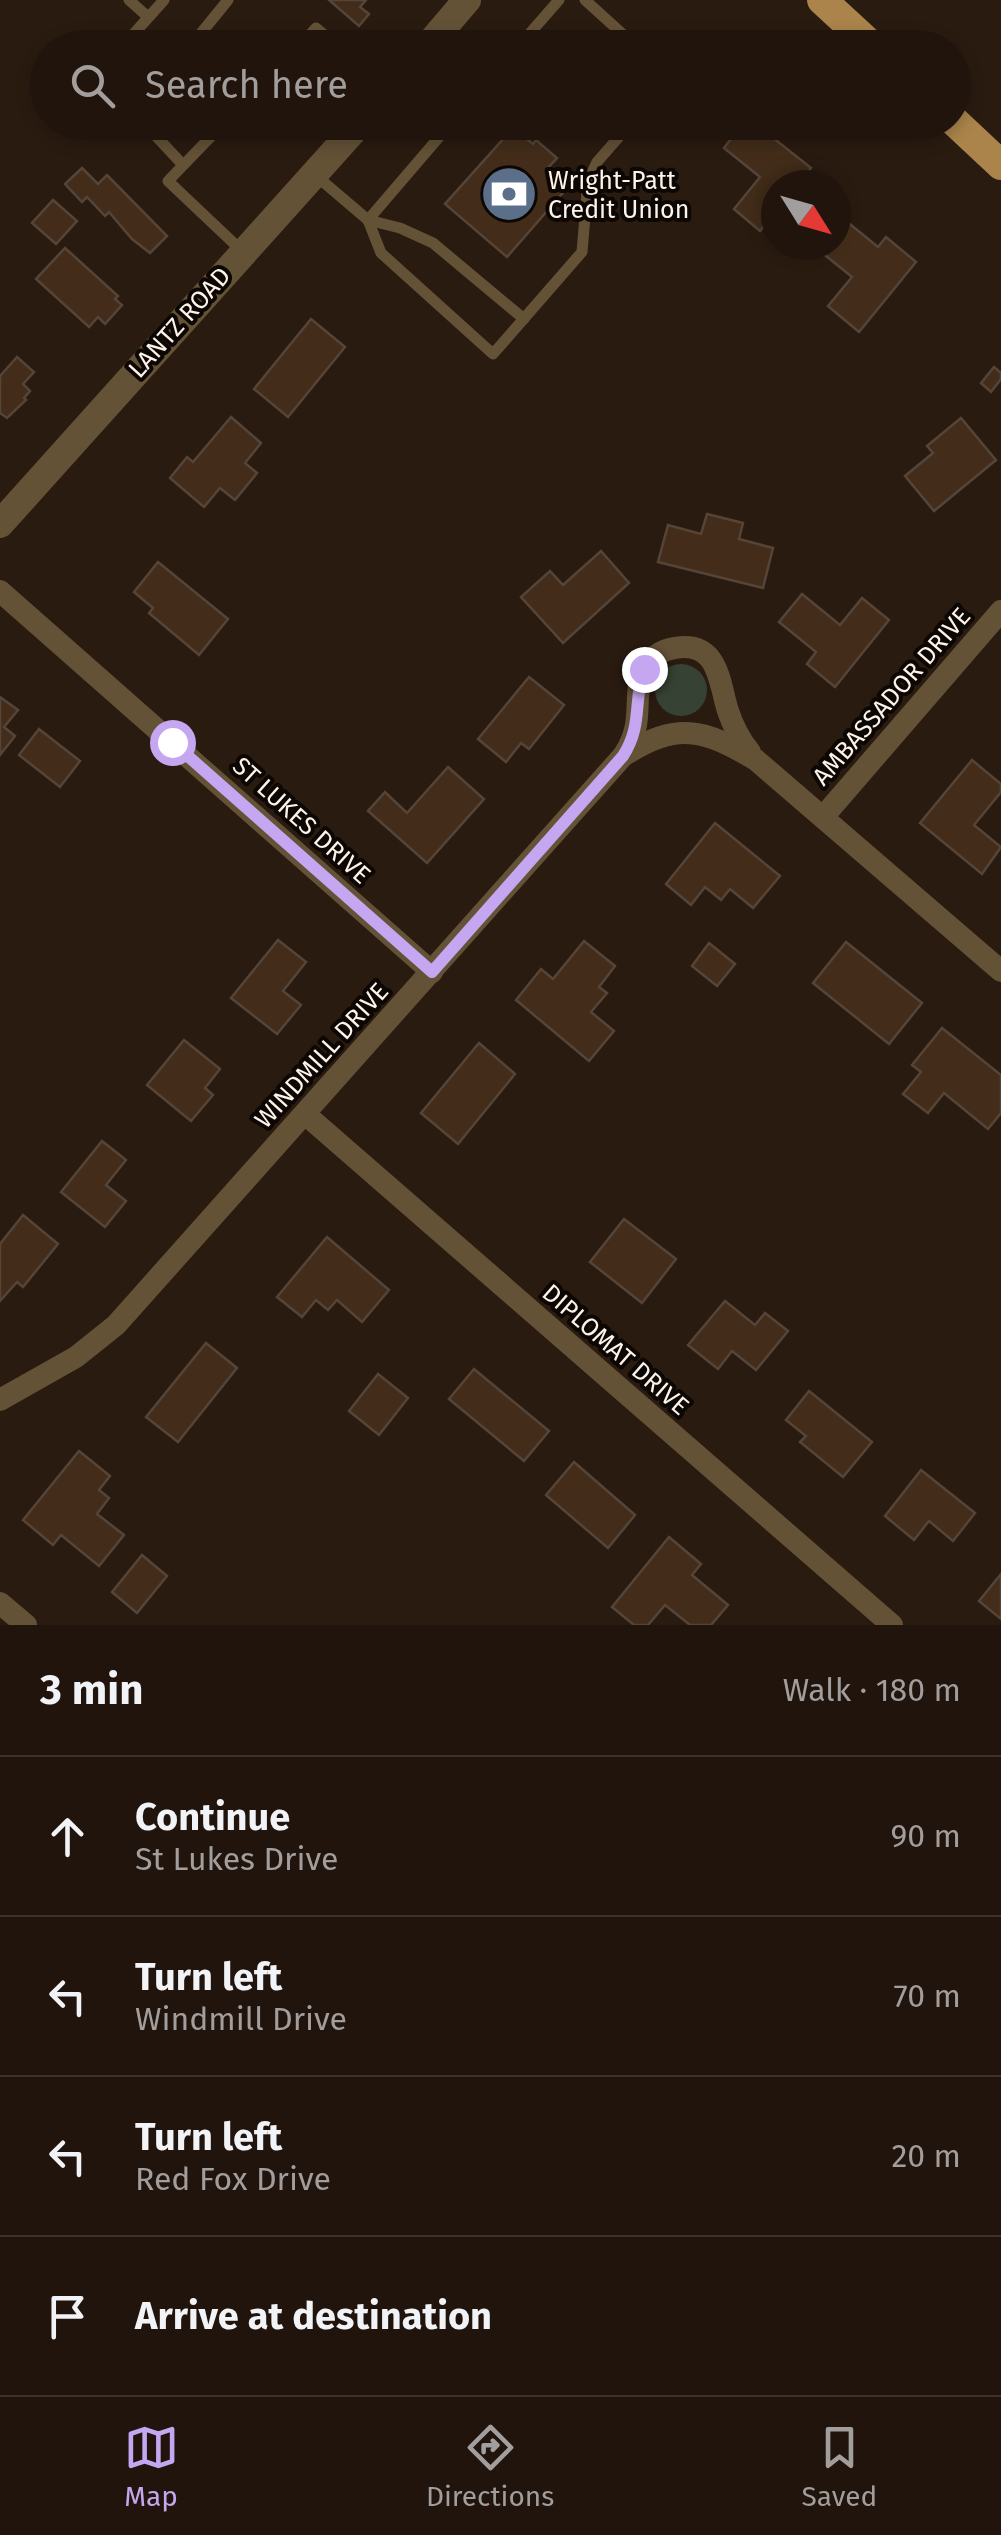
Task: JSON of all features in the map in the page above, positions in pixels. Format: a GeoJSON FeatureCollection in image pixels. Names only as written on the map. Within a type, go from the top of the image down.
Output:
{"type":"FeatureCollection","features":[{"type":"Feature","properties":{"kind":"main road"},"geometry":{"type":"LineString","coordinates":[[822,0],[854,30]]}},
{"type":"Feature","properties":{"kind":"main road"},"geometry":{"type":"LineString","coordinates":[[971,137],[1001,165]]}},
{"type":"Feature","properties":{"kind":"street"},"geometry":{"type":"LineString","coordinates":[[441,30],[467,0]]}},
{"type":"Feature","properties":{"kind":"street","name":"LANTZ ROAD"},"geometry":{"type":"LineString","coordinates":[[0,524],[345,140]]}},
{"type":"Feature","properties":{"kind":"street","name":"ST LUKES DRIVE"},"geometry":{"type":"LineString","coordinates":[[0,591],[432,972]]}},
{"type":"Feature","properties":{"kind":"street","name":"AMBASSADOR DRIVE"},"geometry":{"type":"LineString","coordinates":[[822,817],[1001,611]]}},
{"type":"Feature","properties":{"kind":"street"},"geometry":{"type":"LineString","coordinates":[[623,756],[637,725],[639,684],[644,669],[660,653],[682,647],[702,653],[716,666],[732,724],[756,760]]}},
{"type":"Feature","properties":{"kind":"street","name":"WINDMILL DRIVE"},"geometry":{"type":"LineString","coordinates":[[0,1400],[76,1357],[116,1325],[623,756],[650,740],[682,733],[720,739],[756,760],[1001,971]]}},
{"type":"Feature","properties":{"kind":"street","name":"DIPLOMAT DRIVE"},"geometry":{"type":"LineString","coordinates":[[305,1114],[892,1625]]}},
{"type":"Feature","properties":{"kind":"street"},"geometry":{"type":"LineString","coordinates":[[0,1603],[26,1625]]}},
{"type":"Feature","properties":{"kind":"lane"},"geometry":{"type":"LineString","coordinates":[[128,0],[148,17]]}},
{"type":"Feature","properties":{"kind":"lane"},"geometry":{"type":"LineString","coordinates":[[137,30],[164,0]]}},
{"type":"Feature","properties":{"kind":"lane"},"geometry":{"type":"LineString","coordinates":[[203,30],[228,0]]}},
{"type":"Feature","properties":{"kind":"lane"},"geometry":{"type":"LineString","coordinates":[[533,30],[559,0]]}},
{"type":"Feature","properties":{"kind":"lane"},"geometry":{"type":"LineString","coordinates":[[586,0],[618,30]]}},
{"type":"Feature","properties":{"kind":"lane"},"geometry":{"type":"LineString","coordinates":[[160,140],[183,165]]}},
{"type":"Feature","properties":{"kind":"lane"},"geometry":{"type":"LineString","coordinates":[[207,140],[168,181],[243,252]]}},
{"type":"Feature","properties":{"kind":"lane"},"geometry":{"type":"LineString","coordinates":[[368,220],[437,140]]}},
{"type":"Feature","properties":{"kind":"lane"},"geometry":{"type":"LineString","coordinates":[[368,220],[381,254],[492,354],[582,252],[588,180],[616,140]]}},
{"type":"Feature","properties":{"kind":"lane"},"geometry":{"type":"LineString","coordinates":[[314,174],[368,220],[400,228],[433,243],[524,319]]}},
{"type":"Feature","properties":{"kind":"green space"},"geometry":{"type":"Polygon","coordinates":[[[681,664],[699,672],[707,690],[699,708],[681,716],[663,708],[655,690],[663,672],[681,664]]]}},
{"type":"Feature","properties":{"kind":"building"},"geometry":{"type":"Polygon","coordinates":[[[329,0],[366,0],[360,7],[369,14],[359,26],[329,0]]]}},
{"type":"Feature","properties":{"kind":"building"},"geometry":{"type":"Polygon","coordinates":[[[502,140],[528,140],[533,144],[536,140],[557,158],[547,169],[567,188],[507,257],[445,204],[502,140]]]}},
{"type":"Feature","properties":{"kind":"building"},"geometry":{"type":"Polygon","coordinates":[[[730,140],[776,140],[811,168],[761,170],[760,231],[734,209],[760,177],[724,148],[730,140]]]}},
{"type":"Feature","properties":{"kind":"building"},"geometry":{"type":"Polygon","coordinates":[[[82,168],[98,184],[107,175],[167,236],[150,253],[109,212],[105,216],[87,197],[82,202],[65,184],[82,168]]]}},
{"type":"Feature","properties":{"kind":"building"},"geometry":{"type":"Polygon","coordinates":[[[53,200],[77,221],[56,244],[32,223],[53,200]]]}},
{"type":"Feature","properties":{"kind":"building"},"geometry":{"type":"Polygon","coordinates":[[[851,225],[878,247],[886,237],[916,262],[859,332],[828,306],[852,277],[831,260],[851,260],[851,225]]]}},
{"type":"Feature","properties":{"kind":"building"},"geometry":{"type":"Polygon","coordinates":[[[65,248],[118,296],[115,299],[122,305],[105,324],[98,317],[89,327],[36,279],[65,248]]]}},
{"type":"Feature","properties":{"kind":"building"},"geometry":{"type":"Polygon","coordinates":[[[311,319],[345,347],[288,417],[254,389],[311,319]]]}},
{"type":"Feature","properties":{"kind":"building"},"geometry":{"type":"Polygon","coordinates":[[[17,357],[34,372],[23,384],[30,391],[26,400],[7,418],[0,413],[0,376],[17,357]]]}},
{"type":"Feature","properties":{"kind":"building"},"geometry":{"type":"Polygon","coordinates":[[[994,367],[1001,373],[1001,379],[991,392],[981,383],[994,367]]]}},
{"type":"Feature","properties":{"kind":"building"},"geometry":{"type":"Polygon","coordinates":[[[231,417],[261,443],[245,463],[257,473],[235,500],[220,488],[204,507],[170,478],[187,457],[193,462],[231,417]]]}},
{"type":"Feature","properties":{"kind":"building"},"geometry":{"type":"Polygon","coordinates":[[[961,418],[996,460],[934,511],[905,476],[933,453],[927,446],[961,418]]]}},
{"type":"Feature","properties":{"kind":"building"},"geometry":{"type":"Polygon","coordinates":[[[707,514],[743,523],[739,539],[773,548],[763,588],[658,562],[668,525],[701,534],[707,514]]]}},
{"type":"Feature","properties":{"kind":"building"},"geometry":{"type":"Polygon","coordinates":[[[601,551],[629,583],[563,643],[521,597],[550,571],[563,585],[601,551]]]}},
{"type":"Feature","properties":{"kind":"building"},"geometry":{"type":"Polygon","coordinates":[[[158,562],[228,619],[199,655],[149,613],[153,608],[134,592],[158,562]]]}},
{"type":"Feature","properties":{"kind":"building"},"geometry":{"type":"Polygon","coordinates":[[[802,594],[840,625],[862,598],[889,620],[835,687],[807,664],[816,652],[779,622],[802,594]]]}},
{"type":"Feature","properties":{"kind":"building"},"geometry":{"type":"Polygon","coordinates":[[[529,677],[564,705],[529,749],[521,743],[506,762],[478,739],[529,677]]]}},
{"type":"Feature","properties":{"kind":"building"},"geometry":{"type":"Polygon","coordinates":[[[0,697],[18,710],[4,727],[15,736],[0,755],[0,697]]]}},
{"type":"Feature","properties":{"kind":"building"},"geometry":{"type":"Polygon","coordinates":[[[39,729],[80,761],[60,787],[19,755],[39,729]]]}},
{"type":"Feature","properties":{"kind":"building"},"geometry":{"type":"Polygon","coordinates":[[[972,760],[1001,784],[1001,792],[974,825],[1001,847],[982,874],[920,823],[972,760]]]}},
{"type":"Feature","properties":{"kind":"building"},"geometry":{"type":"Polygon","coordinates":[[[448,767],[484,799],[427,863],[368,811],[385,792],[407,813],[448,767]]]}},
{"type":"Feature","properties":{"kind":"building"},"geometry":{"type":"Polygon","coordinates":[[[715,823],[780,876],[753,908],[730,889],[721,900],[705,887],[691,905],[666,884],[715,823]]]}},
{"type":"Feature","properties":{"kind":"building"},"geometry":{"type":"Polygon","coordinates":[[[278,940],[306,962],[283,991],[301,1005],[277,1034],[231,998],[278,940]]]}},
{"type":"Feature","properties":{"kind":"building"},"geometry":{"type":"Polygon","coordinates":[[[584,941],[615,966],[599,987],[607,993],[591,1012],[614,1031],[589,1061],[516,1000],[541,969],[553,979],[584,941]]]}},
{"type":"Feature","properties":{"kind":"building"},"geometry":{"type":"Polygon","coordinates":[[[846,942],[922,1003],[889,1044],[813,983],[846,942]]]}},
{"type":"Feature","properties":{"kind":"building"},"geometry":{"type":"Polygon","coordinates":[[[709,943],[735,964],[717,986],[692,966],[709,943]]]}},
{"type":"Feature","properties":{"kind":"building"},"geometry":{"type":"Polygon","coordinates":[[[942,1028],[1001,1075],[1001,1113],[988,1129],[944,1093],[928,1113],[903,1094],[921,1072],[912,1065],[942,1028]]]}},
{"type":"Feature","properties":{"kind":"building"},"geometry":{"type":"Polygon","coordinates":[[[184,1040],[220,1069],[205,1088],[213,1095],[191,1121],[147,1085],[184,1040]]]}},
{"type":"Feature","properties":{"kind":"building"},"geometry":{"type":"Polygon","coordinates":[[[479,1043],[515,1074],[458,1144],[421,1113],[479,1043]]]}},
{"type":"Feature","properties":{"kind":"building"},"geometry":{"type":"Polygon","coordinates":[[[102,1141],[126,1160],[106,1185],[126,1201],[105,1227],[61,1192],[102,1141]]]}},
{"type":"Feature","properties":{"kind":"building"},"geometry":{"type":"Polygon","coordinates":[[[23,1215],[58,1244],[23,1287],[17,1282],[0,1301],[0,1244],[23,1215]]]}},
{"type":"Feature","properties":{"kind":"building"},"geometry":{"type":"Polygon","coordinates":[[[624,1219],[676,1259],[642,1303],[590,1262],[624,1219]]]}},
{"type":"Feature","properties":{"kind":"building"},"geometry":{"type":"Polygon","coordinates":[[[327,1237],[389,1290],[362,1322],[337,1300],[328,1310],[316,1300],[302,1317],[277,1297],[327,1237]]]}},
{"type":"Feature","properties":{"kind":"building"},"geometry":{"type":"Polygon","coordinates":[[[725,1301],[755,1325],[765,1313],[788,1331],[756,1370],[732,1351],[718,1369],[688,1345],[725,1301]]]}},
{"type":"Feature","properties":{"kind":"building"},"geometry":{"type":"Polygon","coordinates":[[[206,1343],[237,1368],[178,1442],[146,1417],[206,1343]]]}},
{"type":"Feature","properties":{"kind":"building"},"geometry":{"type":"Polygon","coordinates":[[[474,1369],[549,1431],[524,1461],[449,1399],[474,1369]]]}},
{"type":"Feature","properties":{"kind":"building"},"geometry":{"type":"Polygon","coordinates":[[[378,1374],[408,1398],[379,1435],[349,1411],[378,1374]]]}},
{"type":"Feature","properties":{"kind":"building"},"geometry":{"type":"Polygon","coordinates":[[[809,1391],[872,1442],[843,1477],[800,1442],[806,1436],[786,1420],[809,1391]]]}},
{"type":"Feature","properties":{"kind":"building"},"geometry":{"type":"Polygon","coordinates":[[[79,1451],[110,1476],[99,1490],[109,1498],[97,1514],[124,1535],[99,1566],[61,1535],[53,1545],[23,1520],[79,1451]]]}},
{"type":"Feature","properties":{"kind":"building"},"geometry":{"type":"Polygon","coordinates":[[[574,1462],[635,1515],[608,1548],[546,1495],[574,1462]]]}},
{"type":"Feature","properties":{"kind":"building"},"geometry":{"type":"Polygon","coordinates":[[[921,1470],[975,1513],[953,1541],[929,1521],[914,1540],[885,1516],[921,1470]]]}},
{"type":"Feature","properties":{"kind":"building"},"geometry":{"type":"Polygon","coordinates":[[[669,1537],[701,1564],[692,1575],[728,1605],[711,1625],[690,1625],[665,1605],[648,1625],[634,1625],[612,1607],[669,1537]]]}},
{"type":"Feature","properties":{"kind":"building"},"geometry":{"type":"Polygon","coordinates":[[[142,1555],[167,1576],[137,1613],[112,1592],[142,1555]]]}},
{"type":"Feature","properties":{"kind":"building"},"geometry":{"type":"Polygon","coordinates":[[[1001,1574],[1001,1619],[979,1601],[1001,1574]]]}},
{"type":"Feature","properties":{"kind":"place","name":"Wright-Patt Credit Union"},"geometry":{"type":"Point","coordinates":[509,194]}},
{"type":"Feature","properties":{"kind":"route"},"geometry":{"type":"LineString","coordinates":[[172,742],[432,972],[623,756],[637,725],[639,684],[644,669]]}}]}
